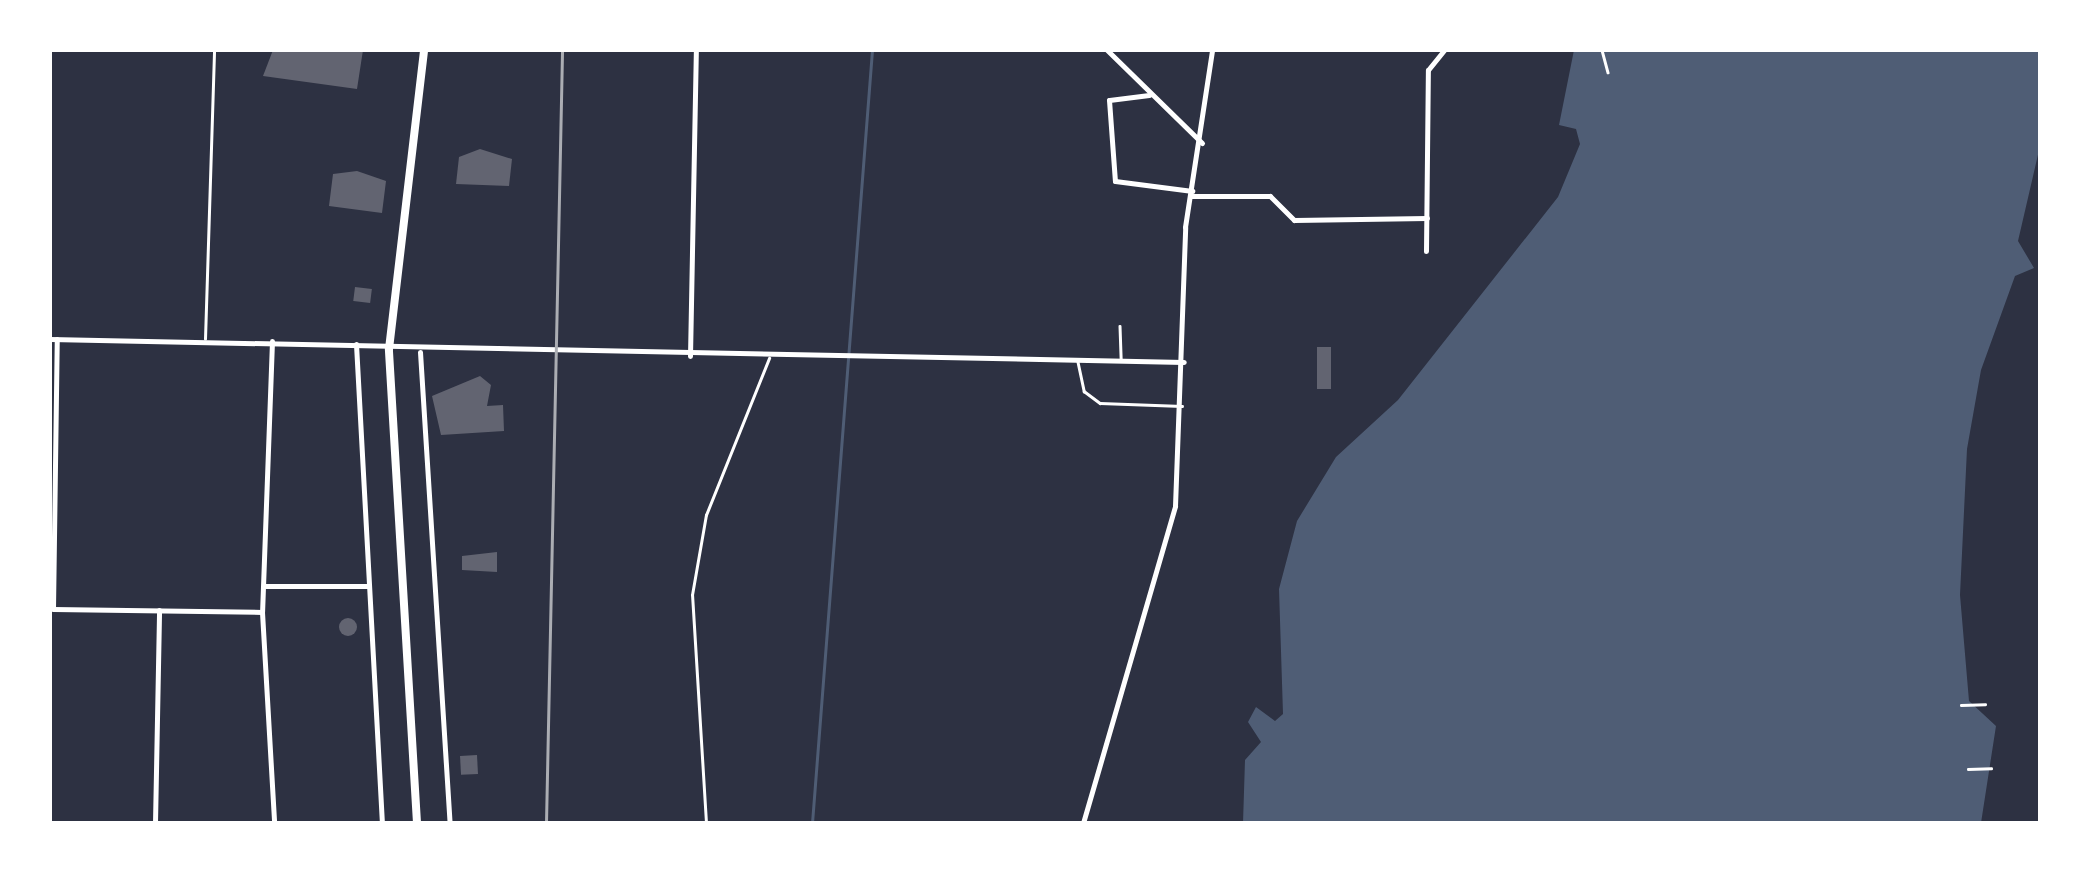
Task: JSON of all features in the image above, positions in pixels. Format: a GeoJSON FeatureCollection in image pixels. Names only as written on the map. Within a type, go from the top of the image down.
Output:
{"type":"FeatureCollection","features":[{"type":"Feature","properties":{"kind":"main road"},"geometry":{"type":"LineString","coordinates":[[417,823],[388,349],[424,50]]}},
{"type":"Feature","properties":{"kind":"street"},"geometry":{"type":"LineString","coordinates":[[690,356],[696,50]]}},
{"type":"Feature","properties":{"kind":"street"},"geometry":{"type":"LineString","coordinates":[[1106,50],[1202,143]]}},
{"type":"Feature","properties":{"kind":"street"},"geometry":{"type":"LineString","coordinates":[[1082,823],[1176,506],[1191,193],[1202,143],[1212,50]]}},
{"type":"Feature","properties":{"kind":"street"},"geometry":{"type":"LineString","coordinates":[[1426,251],[1428,70],[1444,50]]}},
{"type":"Feature","properties":{"kind":"street"},"geometry":{"type":"LineString","coordinates":[[1149,95],[1109,100],[1116,181],[1191,193],[1270,196],[1294,220],[1426,218]]}},
{"type":"Feature","properties":{"kind":"street"},"geometry":{"type":"LineString","coordinates":[[262,612],[52,610],[54,339],[272,341],[388,349],[769,358],[1184,362]]}},
{"type":"Feature","properties":{"kind":"street"},"geometry":{"type":"LineString","coordinates":[[272,341],[266,586],[262,612],[274,823]]}},
{"type":"Feature","properties":{"kind":"street"},"geometry":{"type":"LineString","coordinates":[[356,344],[382,823]]}},
{"type":"Feature","properties":{"kind":"street"},"geometry":{"type":"LineString","coordinates":[[420,350],[450,823]]}},
{"type":"Feature","properties":{"kind":"street"},"geometry":{"type":"LineString","coordinates":[[266,586],[368,586]]}},
{"type":"Feature","properties":{"kind":"street"},"geometry":{"type":"LineString","coordinates":[[155,823],[159,610]]}},
{"type":"Feature","properties":{"kind":"lane"},"geometry":{"type":"LineString","coordinates":[[205,340],[214,50]]}},
{"type":"Feature","properties":{"kind":"lane"},"geometry":{"type":"LineString","coordinates":[[1120,326],[1120,361]]}},
{"type":"Feature","properties":{"kind":"lane"},"geometry":{"type":"LineString","coordinates":[[706,823],[692,595],[706,515],[769,358]]}},
{"type":"Feature","properties":{"kind":"lane"},"geometry":{"type":"LineString","coordinates":[[1078,360],[1084,391],[1100,404],[1182,406]]}},
{"type":"Feature","properties":{"kind":"path"},"geometry":{"type":"LineString","coordinates":[[1602,50],[1608,72]]}},
{"type":"Feature","properties":{"kind":"path"},"geometry":{"type":"LineString","coordinates":[[1962,705],[1985,704]]}},
{"type":"Feature","properties":{"kind":"path"},"geometry":{"type":"LineString","coordinates":[[1968,768],[1991,768]]}},
{"type":"Feature","properties":{"kind":"water"},"geometry":{"type":"Polygon","coordinates":[[[1574,50],[2040,50],[2040,146],[2018,241],[2034,268],[2015,276],[1981,370],[1967,449],[1960,595],[1969,701],[1996,726],[1981,823],[1243,823],[1245,760],[1261,742],[1248,722],[1256,707],[1275,721],[1283,714],[1279,589],[1297,521],[1336,457],[1398,400],[1558,197],[1580,144],[1576,129],[1559,125],[1574,50]]]}},
{"type":"Feature","properties":{"kind":"building"},"geometry":{"type":"Polygon","coordinates":[[[273,50],[363,50],[357,89],[263,76],[273,50]]]}},
{"type":"Feature","properties":{"kind":"building"},"geometry":{"type":"Polygon","coordinates":[[[480,149],[512,159],[509,186],[456,184],[459,157],[480,149]]]}},
{"type":"Feature","properties":{"kind":"building"},"geometry":{"type":"Polygon","coordinates":[[[357,171],[386,181],[382,213],[329,206],[333,174],[357,171]]]}},
{"type":"Feature","properties":{"kind":"building"},"geometry":{"type":"Polygon","coordinates":[[[355,287],[372,289],[370,303],[353,301],[355,287]]]}},
{"type":"Feature","properties":{"kind":"building"},"geometry":{"type":"Polygon","coordinates":[[[1317,347],[1331,347],[1331,389],[1317,389],[1317,347]]]}},
{"type":"Feature","properties":{"kind":"building"},"geometry":{"type":"Polygon","coordinates":[[[480,376],[491,385],[487,406],[503,405],[504,431],[441,435],[432,396],[480,376]]]}},
{"type":"Feature","properties":{"kind":"building"},"geometry":{"type":"Polygon","coordinates":[[[497,552],[497,572],[462,570],[462,556],[497,552]]]}},
{"type":"Feature","properties":{"kind":"building"},"geometry":{"type":"Polygon","coordinates":[[[348,618],[357,627],[348,636],[339,627],[348,618]]]}},
{"type":"Feature","properties":{"kind":"building"},"geometry":{"type":"Polygon","coordinates":[[[477,755],[478,774],[461,775],[460,756],[477,755]]]}},
{"type":"Feature","properties":{"kind":"waterway"},"geometry":{"type":"LineString","coordinates":[[812,823],[872,50]]}},
{"type":"Feature","properties":{"kind":"railway"},"geometry":{"type":"LineString","coordinates":[[546,823],[562,50]]}}]}
